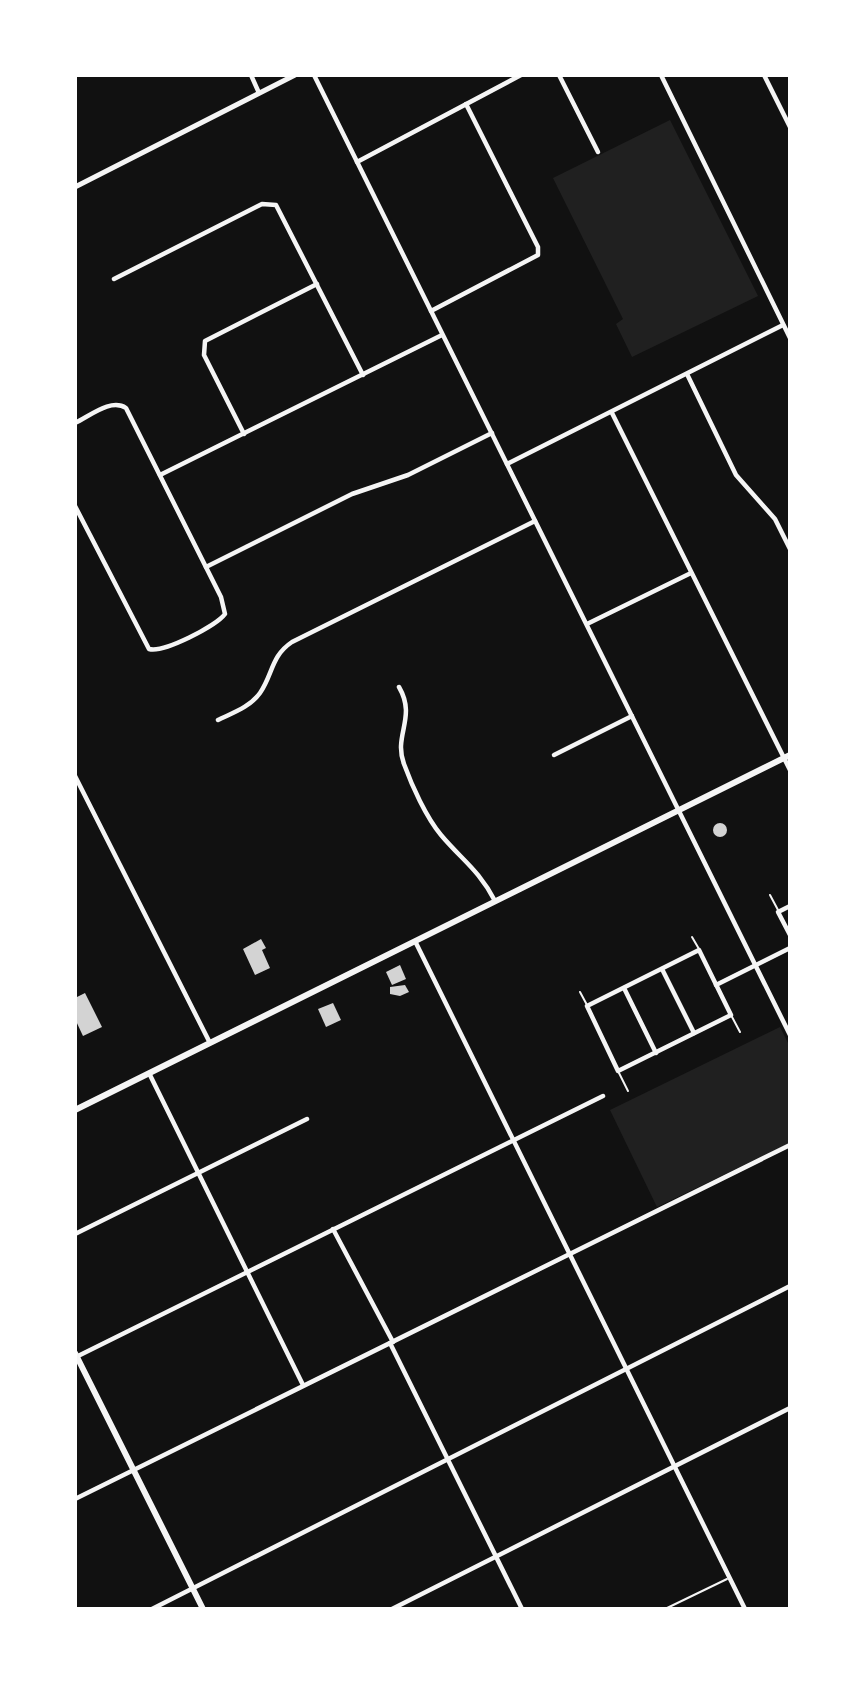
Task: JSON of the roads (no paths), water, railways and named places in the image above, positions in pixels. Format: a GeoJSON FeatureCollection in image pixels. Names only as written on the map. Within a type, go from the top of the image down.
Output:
{"type":"FeatureCollection","features":[{"type":"Feature","properties":{"kind":"main road"},"geometry":{"type":"LineString","coordinates":[[75,1110],[787,757]]}},
{"type":"Feature","properties":{"kind":"main road"},"geometry":{"type":"LineString","coordinates":[[76,1355],[203,1609]]}},
{"type":"Feature","properties":{"kind":"street"},"geometry":{"type":"LineString","coordinates":[[251,75],[260,93]]}},
{"type":"Feature","properties":{"kind":"street"},"geometry":{"type":"LineString","coordinates":[[75,187],[295,75]]}},
{"type":"Feature","properties":{"kind":"street"},"geometry":{"type":"LineString","coordinates":[[314,75],[790,1035]]}},
{"type":"Feature","properties":{"kind":"street"},"geometry":{"type":"LineString","coordinates":[[357,162],[521,75]]}},
{"type":"Feature","properties":{"kind":"street"},"geometry":{"type":"LineString","coordinates":[[559,75],[598,152]]}},
{"type":"Feature","properties":{"kind":"street"},"geometry":{"type":"LineString","coordinates":[[661,75],[790,338]]}},
{"type":"Feature","properties":{"kind":"street"},"geometry":{"type":"LineString","coordinates":[[764,75],[790,127]]}},
{"type":"Feature","properties":{"kind":"street"},"geometry":{"type":"LineString","coordinates":[[430,311],[538,255],[466,104]]}},
{"type":"Feature","properties":{"kind":"street"},"geometry":{"type":"LineString","coordinates":[[114,279],[262,204],[269,203],[281,210],[363,375]]}},
{"type":"Feature","properties":{"kind":"street"},"geometry":{"type":"LineString","coordinates":[[244,434],[204,355],[204,345],[209,338],[317,284]]}},
{"type":"Feature","properties":{"kind":"street"},"geometry":{"type":"LineString","coordinates":[[507,464],[783,325]]}},
{"type":"Feature","properties":{"kind":"street"},"geometry":{"type":"LineString","coordinates":[[160,475],[442,335]]}},
{"type":"Feature","properties":{"kind":"street"},"geometry":{"type":"LineString","coordinates":[[687,374],[736,475],[775,519],[790,549]]}},
{"type":"Feature","properties":{"kind":"street"},"geometry":{"type":"LineString","coordinates":[[75,423],[110,405],[121,404],[127,408],[225,606],[225,614],[213,624],[166,648],[149,649],[75,506]]}},
{"type":"Feature","properties":{"kind":"street"},"geometry":{"type":"LineString","coordinates":[[612,413],[787,757],[790,770]]}},
{"type":"Feature","properties":{"kind":"street"},"geometry":{"type":"LineString","coordinates":[[206,567],[352,494],[408,475],[492,433]]}},
{"type":"Feature","properties":{"kind":"street"},"geometry":{"type":"LineString","coordinates":[[218,720],[244,707],[260,694],[276,656],[292,642],[536,521]]}},
{"type":"Feature","properties":{"kind":"street"},"geometry":{"type":"LineString","coordinates":[[587,624],[691,572]]}},
{"type":"Feature","properties":{"kind":"street"},"geometry":{"type":"LineString","coordinates":[[399,687],[408,709],[400,746],[404,766],[441,835],[471,863],[495,901]]}},
{"type":"Feature","properties":{"kind":"street"},"geometry":{"type":"LineString","coordinates":[[554,755],[632,716]]}},
{"type":"Feature","properties":{"kind":"street"},"geometry":{"type":"LineString","coordinates":[[75,776],[210,1043]]}},
{"type":"Feature","properties":{"kind":"street"},"geometry":{"type":"LineString","coordinates":[[790,906],[778,912],[790,935]]}},
{"type":"Feature","properties":{"kind":"street"},"geometry":{"type":"LineString","coordinates":[[415,942],[745,1609]]}},
{"type":"Feature","properties":{"kind":"street"},"geometry":{"type":"LineString","coordinates":[[716,985],[790,948]]}},
{"type":"Feature","properties":{"kind":"street"},"geometry":{"type":"LineString","coordinates":[[699,950],[732,1015],[618,1071],[587,1006],[699,950]]}},
{"type":"Feature","properties":{"kind":"street"},"geometry":{"type":"LineString","coordinates":[[662,969],[694,1033]]}},
{"type":"Feature","properties":{"kind":"street"},"geometry":{"type":"LineString","coordinates":[[624,988],[656,1053]]}},
{"type":"Feature","properties":{"kind":"street"},"geometry":{"type":"LineString","coordinates":[[149,1073],[303,1385]]}},
{"type":"Feature","properties":{"kind":"street"},"geometry":{"type":"LineString","coordinates":[[76,1355],[603,1096]]}},
{"type":"Feature","properties":{"kind":"street"},"geometry":{"type":"LineString","coordinates":[[75,1234],[307,1119]]}},
{"type":"Feature","properties":{"kind":"street"},"geometry":{"type":"LineString","coordinates":[[75,1499],[790,1145]]}},
{"type":"Feature","properties":{"kind":"street"},"geometry":{"type":"LineString","coordinates":[[333,1229],[522,1609]]}},
{"type":"Feature","properties":{"kind":"street"},"geometry":{"type":"LineString","coordinates":[[152,1609],[790,1286]]}},
{"type":"Feature","properties":{"kind":"street"},"geometry":{"type":"LineString","coordinates":[[392,1609],[790,1408]]}},
{"type":"Feature","properties":{"kind":"lane"},"geometry":{"type":"LineString","coordinates":[[770,895],[778,912]]}},
{"type":"Feature","properties":{"kind":"lane"},"geometry":{"type":"LineString","coordinates":[[692,937],[699,950]]}},
{"type":"Feature","properties":{"kind":"lane"},"geometry":{"type":"LineString","coordinates":[[580,992],[587,1006]]}},
{"type":"Feature","properties":{"kind":"lane"},"geometry":{"type":"LineString","coordinates":[[732,1015],[740,1032]]}},
{"type":"Feature","properties":{"kind":"lane"},"geometry":{"type":"LineString","coordinates":[[618,1071],[628,1091]]}},
{"type":"Feature","properties":{"kind":"lane"},"geometry":{"type":"LineString","coordinates":[[665,1609],[730,1577]]}}]}
